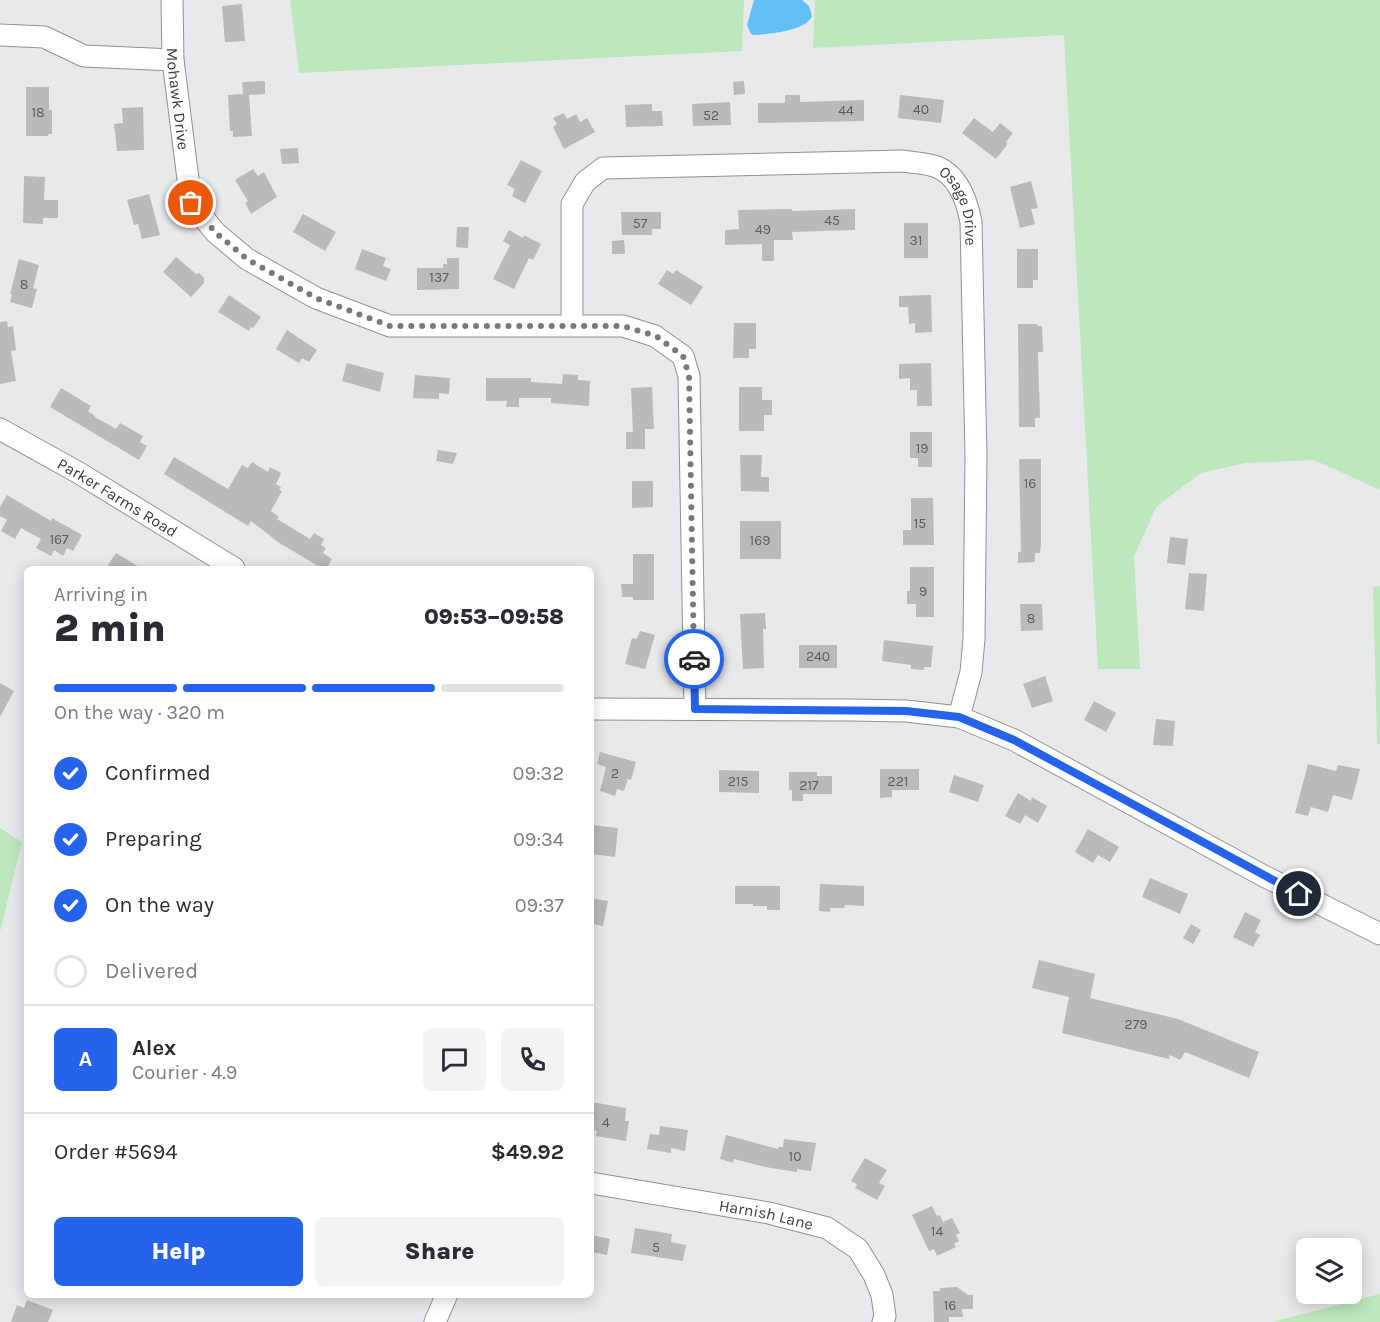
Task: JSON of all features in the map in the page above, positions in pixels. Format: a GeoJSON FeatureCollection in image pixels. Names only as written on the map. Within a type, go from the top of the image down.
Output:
{"type":"FeatureCollection","features":[{"type":"Feature","properties":{"kind":"street","name":"Mohawk Drive"},"geometry":{"type":"LineString","coordinates":[[172,0],[173,60],[191,203],[216,233],[247,259],[316,298],[390,326],[623,326],[656,336],[683,356],[689,376],[695,709]]}},
{"type":"Feature","properties":{"kind":"street"},"geometry":{"type":"LineString","coordinates":[[0,35],[44,37],[84,56],[173,60]]}},
{"type":"Feature","properties":{"kind":"street","name":"Osage Drive"},"geometry":{"type":"LineString","coordinates":[[572,325],[572,204],[585,182],[603,168],[903,161],[937,167],[953,179],[966,199],[971,222],[976,456],[974,639],[971,672],[959,717]]}},
{"type":"Feature","properties":{"kind":"street","name":"Parker Farms Road"},"geometry":{"type":"LineString","coordinates":[[0,429],[231,566]]}},
{"type":"Feature","properties":{"kind":"street"},"geometry":{"type":"LineString","coordinates":[[594,709],[906,711],[959,717],[1014,740],[1262,874],[1380,934]]}},
{"type":"Feature","properties":{"kind":"street","name":"Harnish Lane"},"geometry":{"type":"LineString","coordinates":[[594,1184],[770,1213],[827,1228],[858,1249],[874,1275],[882,1295],[885,1316],[883,1322]]}},
{"type":"Feature","properties":{"kind":"street"},"geometry":{"type":"LineString","coordinates":[[435,1322],[445,1298]]}},
{"type":"Feature","properties":{"kind":"green space"},"geometry":{"type":"Polygon","coordinates":[[[290,0],[744,0],[742,51],[299,73],[290,0]]]}},
{"type":"Feature","properties":{"kind":"green space"},"geometry":{"type":"Polygon","coordinates":[[[815,0],[1380,0],[1380,490],[1314,460],[1246,463],[1201,473],[1157,506],[1134,556],[1140,669],[1098,669],[1064,35],[813,48],[815,0]]]}},
{"type":"Feature","properties":{"kind":"green space"},"geometry":{"type":"Polygon","coordinates":[[[1380,586],[1380,744],[1377,744],[1373,587],[1380,586]]]}},
{"type":"Feature","properties":{"kind":"green space"},"geometry":{"type":"Polygon","coordinates":[[[0,828],[22,842],[0,932],[0,828]]]}},
{"type":"Feature","properties":{"kind":"green space"},"geometry":{"type":"Polygon","coordinates":[[[1380,1294],[1380,1322],[1272,1322],[1341,1304],[1362,1304],[1362,1299],[1380,1294]]]}},
{"type":"Feature","properties":{"kind":"water"},"geometry":{"type":"Polygon","coordinates":[[[754,0],[802,0],[809,6],[812,16],[795,28],[777,33],[753,35],[747,25],[754,0]]]}},
{"type":"Feature","properties":{"kind":"building"},"geometry":{"type":"Polygon","coordinates":[[[242,4],[245,41],[225,42],[222,6],[242,4]]]}},
{"type":"Feature","properties":{"kind":"building"},"geometry":{"type":"Polygon","coordinates":[[[265,81],[265,94],[249,95],[252,136],[233,137],[233,131],[230,131],[228,95],[243,94],[242,82],[265,81]]]}},
{"type":"Feature","properties":{"kind":"building"},"geometry":{"type":"Polygon","coordinates":[[[744,81],[745,94],[734,95],[733,82],[744,81]]]}},
{"type":"Feature","properties":{"kind":"building"},"geometry":{"type":"Polygon","coordinates":[[[26,87],[49,87],[52,134],[48,136],[26,136],[26,87]]]}},
{"type":"Feature","properties":{"kind":"building"},"geometry":{"type":"Polygon","coordinates":[[[785,95],[800,95],[800,102],[864,100],[864,121],[758,123],[758,103],[785,103],[785,95]]]}},
{"type":"Feature","properties":{"kind":"building"},"geometry":{"type":"Polygon","coordinates":[[[900,95],[944,100],[941,123],[898,118],[900,95]]]}},
{"type":"Feature","properties":{"kind":"building"},"geometry":{"type":"Polygon","coordinates":[[[730,102],[731,125],[693,126],[692,104],[730,102]]]}},
{"type":"Feature","properties":{"kind":"building"},"geometry":{"type":"Polygon","coordinates":[[[652,104],[652,111],[662,111],[663,126],[626,127],[625,105],[652,104]]]}},
{"type":"Feature","properties":{"kind":"building"},"geometry":{"type":"Polygon","coordinates":[[[143,107],[144,150],[117,151],[114,124],[123,123],[122,108],[143,107]]]}},
{"type":"Feature","properties":{"kind":"building"},"geometry":{"type":"Polygon","coordinates":[[[564,113],[567,119],[576,114],[580,122],[587,118],[595,132],[564,149],[553,127],[557,124],[553,118],[564,113]]]}},
{"type":"Feature","properties":{"kind":"building"},"geometry":{"type":"Polygon","coordinates":[[[974,118],[993,132],[1000,123],[1013,133],[996,159],[962,133],[974,118]]]}},
{"type":"Feature","properties":{"kind":"building"},"geometry":{"type":"Polygon","coordinates":[[[298,148],[299,163],[282,164],[280,149],[298,148]]]}},
{"type":"Feature","properties":{"kind":"building"},"geometry":{"type":"Polygon","coordinates":[[[521,160],[542,171],[525,203],[512,196],[515,189],[507,185],[521,160]]]}},
{"type":"Feature","properties":{"kind":"building"},"geometry":{"type":"Polygon","coordinates":[[[253,169],[258,176],[264,172],[277,197],[251,214],[245,203],[248,201],[235,180],[253,169]]]}},
{"type":"Feature","properties":{"kind":"building"},"geometry":{"type":"Polygon","coordinates":[[[24,176],[45,177],[44,200],[58,200],[58,218],[43,218],[43,224],[23,223],[24,176]]]}},
{"type":"Feature","properties":{"kind":"building"},"geometry":{"type":"Polygon","coordinates":[[[1031,181],[1038,208],[1031,209],[1035,224],[1020,228],[1010,187],[1031,181]]]}},
{"type":"Feature","properties":{"kind":"building"},"geometry":{"type":"Polygon","coordinates":[[[149,194],[160,235],[142,239],[138,224],[134,225],[127,200],[149,194]]]}},
{"type":"Feature","properties":{"kind":"building"},"geometry":{"type":"Polygon","coordinates":[[[792,209],[792,211],[855,209],[855,230],[792,232],[793,240],[774,240],[774,261],[762,261],[762,244],[725,245],[725,230],[739,229],[738,210],[792,209]]]}},
{"type":"Feature","properties":{"kind":"building"},"geometry":{"type":"Polygon","coordinates":[[[621,212],[661,212],[661,229],[652,229],[652,235],[622,235],[621,212]]]}},
{"type":"Feature","properties":{"kind":"building"},"geometry":{"type":"Polygon","coordinates":[[[303,214],[336,232],[325,251],[293,232],[303,214]]]}},
{"type":"Feature","properties":{"kind":"building"},"geometry":{"type":"Polygon","coordinates":[[[904,223],[928,223],[928,258],[904,258],[904,223]]]}},
{"type":"Feature","properties":{"kind":"building"},"geometry":{"type":"Polygon","coordinates":[[[457,227],[469,227],[468,248],[456,247],[457,227]]]}},
{"type":"Feature","properties":{"kind":"building"},"geometry":{"type":"Polygon","coordinates":[[[509,230],[541,244],[533,260],[529,258],[514,289],[493,279],[510,245],[503,241],[509,230]]]}},
{"type":"Feature","properties":{"kind":"building"},"geometry":{"type":"Polygon","coordinates":[[[624,240],[625,254],[612,254],[612,241],[624,240]]]}},
{"type":"Feature","properties":{"kind":"building"},"geometry":{"type":"Polygon","coordinates":[[[362,249],[386,258],[383,266],[391,269],[386,281],[355,269],[362,249]]]}},
{"type":"Feature","properties":{"kind":"building"},"geometry":{"type":"Polygon","coordinates":[[[1017,249],[1038,249],[1038,280],[1033,280],[1033,288],[1017,288],[1017,249]]]}},
{"type":"Feature","properties":{"kind":"building"},"geometry":{"type":"Polygon","coordinates":[[[176,257],[204,278],[204,283],[191,297],[163,272],[176,257]]]}},
{"type":"Feature","properties":{"kind":"building"},"geometry":{"type":"Polygon","coordinates":[[[447,258],[459,258],[459,289],[417,290],[417,268],[443,268],[443,264],[447,264],[447,258]]]}},
{"type":"Feature","properties":{"kind":"building"},"geometry":{"type":"Polygon","coordinates":[[[19,259],[39,265],[33,288],[37,289],[32,308],[10,302],[19,259]]]}},
{"type":"Feature","properties":{"kind":"building"},"geometry":{"type":"Polygon","coordinates":[[[667,270],[673,274],[676,270],[703,287],[691,305],[658,284],[667,270]]]}},
{"type":"Feature","properties":{"kind":"building"},"geometry":{"type":"Polygon","coordinates":[[[229,295],[261,317],[249,331],[218,312],[229,295]]]}},
{"type":"Feature","properties":{"kind":"building"},"geometry":{"type":"Polygon","coordinates":[[[931,295],[932,332],[915,333],[915,323],[909,324],[908,307],[899,307],[899,296],[931,295]]]}},
{"type":"Feature","properties":{"kind":"building"},"geometry":{"type":"Polygon","coordinates":[[[7,321],[8,327],[13,326],[16,350],[11,351],[16,381],[0,384],[0,322],[7,321]]]}},
{"type":"Feature","properties":{"kind":"building"},"geometry":{"type":"Polygon","coordinates":[[[734,323],[756,323],[756,349],[749,349],[749,358],[733,358],[734,323]]]}},
{"type":"Feature","properties":{"kind":"building"},"geometry":{"type":"Polygon","coordinates":[[[1018,324],[1042,326],[1043,352],[1038,352],[1040,418],[1035,418],[1035,427],[1019,427],[1018,324]]]}},
{"type":"Feature","properties":{"kind":"building"},"geometry":{"type":"Polygon","coordinates":[[[287,330],[317,350],[309,362],[302,358],[299,363],[276,349],[287,330]]]}},
{"type":"Feature","properties":{"kind":"building"},"geometry":{"type":"Polygon","coordinates":[[[347,363],[384,373],[380,392],[342,381],[347,363]]]}},
{"type":"Feature","properties":{"kind":"building"},"geometry":{"type":"Polygon","coordinates":[[[931,363],[932,406],[917,406],[917,390],[910,390],[910,378],[899,379],[899,364],[931,363]]]}},
{"type":"Feature","properties":{"kind":"building"},"geometry":{"type":"Polygon","coordinates":[[[563,374],[578,375],[578,380],[590,381],[589,406],[551,403],[551,398],[519,398],[519,407],[506,407],[507,401],[486,401],[486,378],[531,378],[531,382],[562,384],[563,374]]]}},
{"type":"Feature","properties":{"kind":"building"},"geometry":{"type":"Polygon","coordinates":[[[415,375],[450,378],[449,394],[439,393],[439,399],[413,398],[415,375]]]}},
{"type":"Feature","properties":{"kind":"building"},"geometry":{"type":"Polygon","coordinates":[[[652,387],[654,429],[645,429],[645,449],[626,449],[626,432],[633,432],[631,388],[652,387]]]}},
{"type":"Feature","properties":{"kind":"building"},"geometry":{"type":"Polygon","coordinates":[[[739,387],[762,387],[762,400],[772,400],[772,415],[764,415],[764,431],[739,431],[739,387]]]}},
{"type":"Feature","properties":{"kind":"building"},"geometry":{"type":"Polygon","coordinates":[[[61,388],[91,406],[88,411],[95,417],[116,429],[120,423],[143,436],[140,442],[147,446],[139,460],[50,407],[61,388]]]}},
{"type":"Feature","properties":{"kind":"building"},"geometry":{"type":"Polygon","coordinates":[[[910,432],[932,432],[932,467],[918,467],[918,458],[910,458],[910,432]]]}},
{"type":"Feature","properties":{"kind":"building"},"geometry":{"type":"Polygon","coordinates":[[[438,450],[457,453],[453,464],[436,461],[438,450]]]}},
{"type":"Feature","properties":{"kind":"building"},"geometry":{"type":"Polygon","coordinates":[[[740,455],[762,455],[761,477],[769,477],[769,492],[741,491],[740,455]]]}},
{"type":"Feature","properties":{"kind":"building"},"geometry":{"type":"Polygon","coordinates":[[[174,457],[228,489],[242,465],[248,468],[252,462],[268,472],[270,467],[281,473],[276,484],[281,487],[279,490],[282,491],[271,511],[279,517],[277,519],[310,539],[314,533],[324,539],[321,545],[326,548],[323,553],[332,559],[328,566],[318,566],[278,542],[251,521],[248,526],[164,474],[174,457]]]}},
{"type":"Feature","properties":{"kind":"building"},"geometry":{"type":"Polygon","coordinates":[[[1019,459],[1041,459],[1041,544],[1040,553],[1035,553],[1035,562],[1018,563],[1018,552],[1021,552],[1019,459]]]}},
{"type":"Feature","properties":{"kind":"building"},"geometry":{"type":"Polygon","coordinates":[[[632,481],[653,481],[653,507],[632,508],[632,481]]]}},
{"type":"Feature","properties":{"kind":"building"},"geometry":{"type":"Polygon","coordinates":[[[7,495],[51,521],[52,518],[82,535],[73,551],[67,548],[63,556],[54,550],[51,556],[36,548],[41,539],[21,528],[15,539],[1,531],[7,520],[0,516],[0,507],[7,495]]]}},
{"type":"Feature","properties":{"kind":"building"},"geometry":{"type":"Polygon","coordinates":[[[911,498],[933,498],[934,545],[903,545],[903,530],[911,530],[911,498]]]}},
{"type":"Feature","properties":{"kind":"building"},"geometry":{"type":"Polygon","coordinates":[[[740,521],[781,521],[781,559],[740,559],[740,521]]]}},
{"type":"Feature","properties":{"kind":"building"},"geometry":{"type":"Polygon","coordinates":[[[1170,537],[1188,539],[1185,565],[1167,563],[1170,537]]]}},
{"type":"Feature","properties":{"kind":"building"},"geometry":{"type":"Polygon","coordinates":[[[116,553],[138,566],[107,566],[116,553]]]}},
{"type":"Feature","properties":{"kind":"building"},"geometry":{"type":"Polygon","coordinates":[[[633,554],[654,554],[654,600],[633,600],[633,597],[622,597],[621,584],[633,584],[633,554]]]}},
{"type":"Feature","properties":{"kind":"building"},"geometry":{"type":"Polygon","coordinates":[[[910,567],[934,567],[934,617],[916,617],[916,604],[907,604],[907,591],[910,591],[910,567]]]}},
{"type":"Feature","properties":{"kind":"building"},"geometry":{"type":"Polygon","coordinates":[[[1189,573],[1207,574],[1204,611],[1185,609],[1189,573]]]}},
{"type":"Feature","properties":{"kind":"building"},"geometry":{"type":"Polygon","coordinates":[[[1020,604],[1042,604],[1043,630],[1021,631],[1020,604]]]}},
{"type":"Feature","properties":{"kind":"building"},"geometry":{"type":"Polygon","coordinates":[[[765,613],[764,668],[743,669],[740,614],[765,613]]]}},
{"type":"Feature","properties":{"kind":"building"},"geometry":{"type":"Polygon","coordinates":[[[640,631],[655,635],[645,669],[625,664],[632,638],[637,639],[640,631]]]}},
{"type":"Feature","properties":{"kind":"building"},"geometry":{"type":"Polygon","coordinates":[[[884,640],[933,646],[931,667],[924,667],[924,670],[911,669],[911,665],[882,661],[884,640]]]}},
{"type":"Feature","properties":{"kind":"building"},"geometry":{"type":"Polygon","coordinates":[[[799,645],[837,645],[837,668],[799,668],[799,645]]]}},
{"type":"Feature","properties":{"kind":"building"},"geometry":{"type":"Polygon","coordinates":[[[1045,676],[1053,701],[1032,708],[1023,684],[1045,676]]]}},
{"type":"Feature","properties":{"kind":"building"},"geometry":{"type":"Polygon","coordinates":[[[0,683],[14,691],[0,717],[0,683]]]}},
{"type":"Feature","properties":{"kind":"building"},"geometry":{"type":"Polygon","coordinates":[[[1094,701],[1116,713],[1106,732],[1084,720],[1094,701]]]}},
{"type":"Feature","properties":{"kind":"building"},"geometry":{"type":"Polygon","coordinates":[[[1156,719],[1175,721],[1173,746],[1153,745],[1156,719]]]}},
{"type":"Feature","properties":{"kind":"building"},"geometry":{"type":"Polygon","coordinates":[[[600,752],[636,762],[631,780],[628,779],[624,791],[617,789],[615,796],[600,791],[606,767],[597,764],[600,752]]]}},
{"type":"Feature","properties":{"kind":"building"},"geometry":{"type":"Polygon","coordinates":[[[1308,764],[1336,771],[1338,765],[1360,769],[1352,800],[1333,795],[1328,812],[1311,807],[1308,816],[1295,813],[1308,764]]]}},
{"type":"Feature","properties":{"kind":"building"},"geometry":{"type":"Polygon","coordinates":[[[880,769],[919,769],[919,790],[892,790],[892,797],[880,798],[880,769]]]}},
{"type":"Feature","properties":{"kind":"building"},"geometry":{"type":"Polygon","coordinates":[[[719,770],[759,771],[759,793],[719,792],[719,770]]]}},
{"type":"Feature","properties":{"kind":"building"},"geometry":{"type":"Polygon","coordinates":[[[789,772],[817,772],[817,776],[832,776],[832,794],[803,794],[803,801],[792,801],[792,790],[789,790],[789,772]]]}},
{"type":"Feature","properties":{"kind":"building"},"geometry":{"type":"Polygon","coordinates":[[[954,775],[984,785],[978,802],[949,792],[954,775]]]}},
{"type":"Feature","properties":{"kind":"building"},"geometry":{"type":"Polygon","coordinates":[[[1018,793],[1031,801],[1032,797],[1047,806],[1038,823],[1025,815],[1020,824],[1005,816],[1018,793]]]}},
{"type":"Feature","properties":{"kind":"building"},"geometry":{"type":"Polygon","coordinates":[[[594,825],[618,828],[615,857],[594,854],[594,825]]]}},
{"type":"Feature","properties":{"kind":"building"},"geometry":{"type":"Polygon","coordinates":[[[1088,829],[1119,847],[1110,862],[1098,855],[1093,863],[1075,852],[1088,829]]]}},
{"type":"Feature","properties":{"kind":"building"},"geometry":{"type":"Polygon","coordinates":[[[1150,878],[1188,894],[1180,914],[1142,897],[1150,878]]]}},
{"type":"Feature","properties":{"kind":"building"},"geometry":{"type":"Polygon","coordinates":[[[820,884],[864,886],[864,906],[845,905],[844,908],[830,908],[830,912],[819,911],[820,884]]]}},
{"type":"Feature","properties":{"kind":"building"},"geometry":{"type":"Polygon","coordinates":[[[735,886],[780,886],[780,910],[767,910],[767,906],[753,906],[753,904],[735,904],[735,886]]]}},
{"type":"Feature","properties":{"kind":"building"},"geometry":{"type":"Polygon","coordinates":[[[594,899],[608,901],[603,926],[594,924],[594,899]]]}},
{"type":"Feature","properties":{"kind":"building"},"geometry":{"type":"Polygon","coordinates":[[[1245,912],[1261,920],[1255,932],[1260,935],[1253,947],[1233,937],[1245,912]]]}},
{"type":"Feature","properties":{"kind":"building"},"geometry":{"type":"Polygon","coordinates":[[[1191,924],[1201,930],[1193,944],[1183,938],[1191,924]]]}},
{"type":"Feature","properties":{"kind":"building"},"geometry":{"type":"Polygon","coordinates":[[[1039,960],[1095,974],[1090,998],[1178,1019],[1259,1052],[1249,1078],[1185,1052],[1180,1060],[1170,1055],[1169,1059],[1062,1033],[1069,997],[1032,988],[1039,960]]]}},
{"type":"Feature","properties":{"kind":"building"},"geometry":{"type":"Polygon","coordinates":[[[594,1103],[626,1108],[625,1121],[629,1121],[626,1141],[596,1136],[597,1131],[594,1130],[594,1103]]]}},
{"type":"Feature","properties":{"kind":"building"},"geometry":{"type":"Polygon","coordinates":[[[660,1126],[688,1130],[685,1151],[671,1148],[671,1153],[647,1149],[650,1134],[659,1135],[660,1126]]]}},
{"type":"Feature","properties":{"kind":"building"},"geometry":{"type":"Polygon","coordinates":[[[726,1135],[778,1149],[778,1147],[783,1147],[784,1139],[816,1143],[811,1171],[797,1169],[797,1172],[734,1159],[733,1163],[720,1159],[726,1135]]]}},
{"type":"Feature","properties":{"kind":"building"},"geometry":{"type":"Polygon","coordinates":[[[865,1158],[887,1170],[879,1183],[885,1186],[877,1200],[855,1188],[857,1184],[851,1181],[865,1158]]]}},
{"type":"Feature","properties":{"kind":"building"},"geometry":{"type":"Polygon","coordinates":[[[932,1206],[943,1222],[952,1218],[960,1233],[956,1235],[959,1241],[954,1244],[956,1247],[937,1256],[934,1249],[929,1251],[912,1215],[932,1206]]]}},
{"type":"Feature","properties":{"kind":"building"},"geometry":{"type":"Polygon","coordinates":[[[635,1228],[672,1234],[671,1242],[686,1245],[683,1261],[631,1253],[635,1228]]]}},
{"type":"Feature","properties":{"kind":"building"},"geometry":{"type":"Polygon","coordinates":[[[594,1236],[610,1239],[607,1255],[594,1253],[594,1236]]]}},
{"type":"Feature","properties":{"kind":"building"},"geometry":{"type":"Polygon","coordinates":[[[957,1287],[968,1295],[973,1295],[973,1309],[962,1309],[963,1317],[949,1317],[949,1322],[934,1322],[933,1291],[940,1291],[940,1288],[957,1287]]]}},
{"type":"Feature","properties":{"kind":"building"},"geometry":{"type":"Polygon","coordinates":[[[27,1300],[53,1310],[48,1322],[11,1322],[17,1305],[24,1308],[27,1300]]]}},
{"type":"Feature","properties":{"kind":"way so far"},"geometry":{"type":"LineString","coordinates":[[191,203],[216,233],[247,259],[316,298],[390,326],[623,326],[656,336],[683,356],[689,376],[694,659]]}},
{"type":"Feature","properties":{"kind":"route"},"geometry":{"type":"LineString","coordinates":[[694,659],[695,709],[906,711],[959,717],[1014,740],[1299,894]]}}]}
